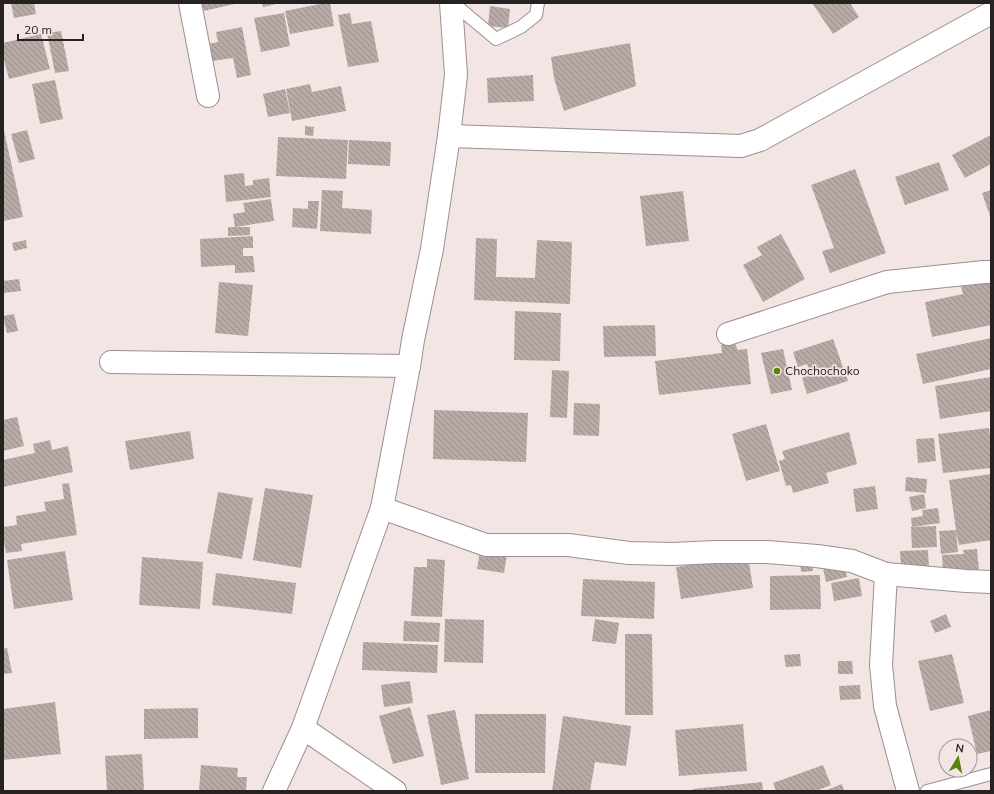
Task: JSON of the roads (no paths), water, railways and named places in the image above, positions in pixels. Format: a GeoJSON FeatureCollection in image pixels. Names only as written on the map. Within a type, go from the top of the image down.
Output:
{"type":"FeatureCollection","features":[{"type":"Feature","properties":{"kind":"street"},"geometry":{"type":"LineString","coordinates":[[190,3],[208,96]]}},
{"type":"Feature","properties":{"kind":"street"},"geometry":{"type":"LineString","coordinates":[[274,791],[303,728],[382,508],[410,366],[413,340],[432,249],[449,136],[456,75],[452,3]]}},
{"type":"Feature","properties":{"kind":"street"},"geometry":{"type":"LineString","coordinates":[[449,136],[741,146],[760,140],[991,13]]}},
{"type":"Feature","properties":{"kind":"street"},"geometry":{"type":"LineString","coordinates":[[728,334],[887,282],[991,272]]}},
{"type":"Feature","properties":{"kind":"street"},"geometry":{"type":"LineString","coordinates":[[111,362],[410,366]]}},
{"type":"Feature","properties":{"kind":"street"},"geometry":{"type":"LineString","coordinates":[[382,508],[486,545],[568,545],[636,553],[672,554],[716,552],[774,553],[817,556],[852,561],[886,574],[991,582]]}},
{"type":"Feature","properties":{"kind":"street"},"geometry":{"type":"LineString","coordinates":[[886,574],[881,665],[885,706],[908,791]]}},
{"type":"Feature","properties":{"kind":"street"},"geometry":{"type":"LineString","coordinates":[[303,728],[395,791]]}},
{"type":"Feature","properties":{"kind":"lane"},"geometry":{"type":"LineString","coordinates":[[452,3],[496,39],[521,27],[536,15],[538,3]]}},
{"type":"Feature","properties":{"kind":"lane"},"geometry":{"type":"LineString","coordinates":[[927,791],[991,774]]}},
{"type":"Feature","properties":{"kind":"place","name":"Chochochoko"},"geometry":{"type":"Point","coordinates":[777,371]}}]}
